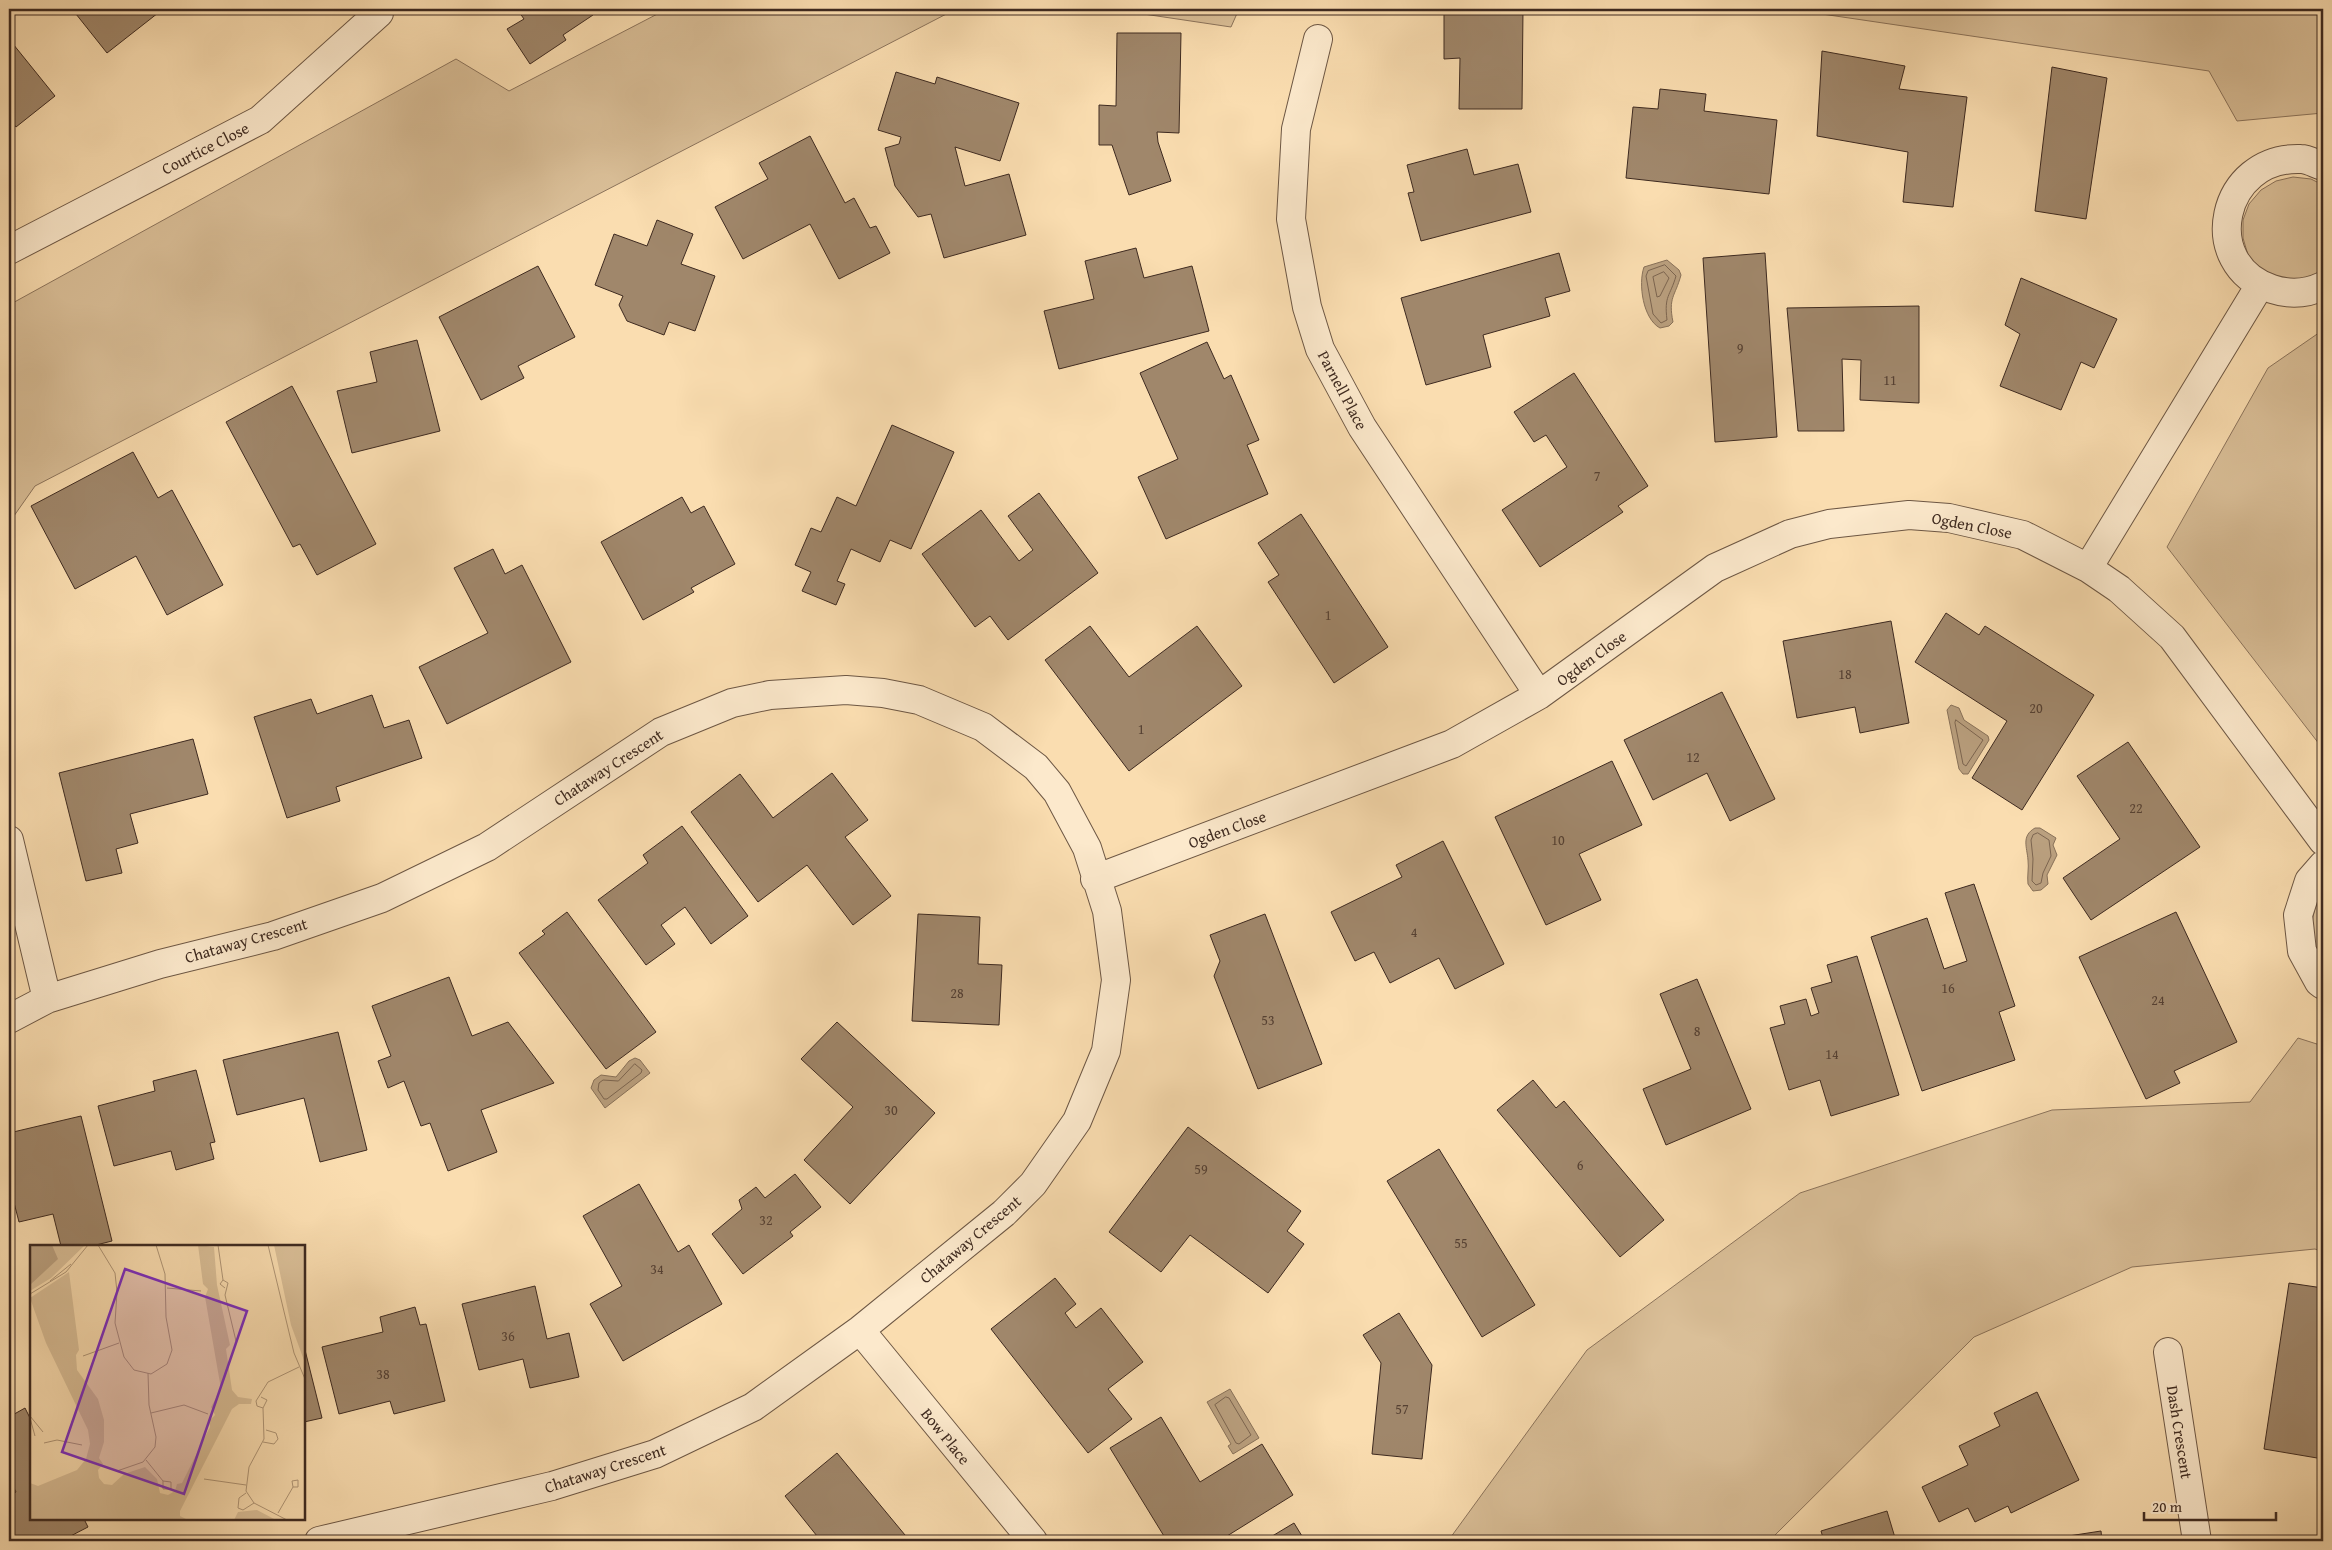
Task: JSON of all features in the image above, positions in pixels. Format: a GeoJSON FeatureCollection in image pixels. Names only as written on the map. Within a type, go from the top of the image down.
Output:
{"type":"FeatureCollection","features":[{"type":"Feature","properties":{"kind":"street","name":"Courtice Close"},"geometry":{"type":"LineString","coordinates":[[9,250],[260,120],[379,13]]}},
{"type":"Feature","properties":{"kind":"street","name":"Parnell Place"},"geometry":{"type":"LineString","coordinates":[[1318,39],[1296,130],[1292,219],[1307,307],[1320,349],[1362,427],[1539,695]]}},
{"type":"Feature","properties":{"kind":"street"},"geometry":{"type":"LineString","coordinates":[[2323,166],[2303,159],[2277,161],[2252,172],[2235,192],[2227,217],[2228,243],[2240,267],[2260,285],[2285,293],[2311,292],[2323,286]]}},
{"type":"Feature","properties":{"kind":"street"},"geometry":{"type":"LineString","coordinates":[[2088,568],[2260,285]]}},
{"type":"Feature","properties":{"kind":"street","name":"Ogden Close"},"geometry":{"type":"LineString","coordinates":[[1095,878],[1452,744],[1539,695],[1715,568],[1790,534],[1829,524],[1909,516],[1949,518],[2023,535],[2088,568],[2119,589],[2172,638],[2323,841]]}},
{"type":"Feature","properties":{"kind":"street","name":"Chataway Crescent"},"geometry":{"type":"LineString","coordinates":[[9,1019],[48,999],[160,964],[273,936],[382,898],[487,847],[661,732],[732,703],[770,695],[846,690],[883,693],[919,700],[983,727],[1036,767],[1057,792],[1087,848],[1107,911],[1116,980],[1106,1051],[1077,1121],[1033,1184],[1004,1213],[860,1330],[753,1407],[656,1454],[552,1486],[319,1541]]}},
{"type":"Feature","properties":{"kind":"street"},"geometry":{"type":"LineString","coordinates":[[9,840],[48,999]]}},
{"type":"Feature","properties":{"kind":"street"},"geometry":{"type":"LineString","coordinates":[[2323,865],[2309,881],[2298,915],[2302,951],[2319,982],[2323,985]]}},
{"type":"Feature","properties":{"kind":"street","name":"Bow Place"},"geometry":{"type":"LineString","coordinates":[[860,1330],[1032,1541]]}},
{"type":"Feature","properties":{"kind":"street","name":"Dash Crescent"},"geometry":{"type":"LineString","coordinates":[[2168,1352],[2197,1541]]}},
{"type":"Feature","properties":{"kind":"shaded area"},"geometry":{"type":"Polygon","coordinates":[[[667,9],[956,9],[35,486],[9,523],[9,305],[456,59],[509,91],[667,9]]]}},
{"type":"Feature","properties":{"kind":"shaded area"},"geometry":{"type":"Polygon","coordinates":[[[1110,9],[1239,9],[1231,27],[1110,9]]]}},
{"type":"Feature","properties":{"kind":"shaded area"},"geometry":{"type":"Polygon","coordinates":[[[1788,9],[2323,9],[2323,113],[2237,121],[2209,71],[1788,9]]]}},
{"type":"Feature","properties":{"kind":"shaded area"},"geometry":{"type":"Polygon","coordinates":[[[2293,177],[2311,179],[2323,185],[2323,275],[2291,283],[2259,269],[2248,255],[2243,238],[2243,220],[2249,204],[2261,190],[2276,181],[2293,177]]]}},
{"type":"Feature","properties":{"kind":"shaded area"},"geometry":{"type":"Polygon","coordinates":[[[2323,330],[2323,749],[2167,547],[2268,368],[2323,330]]]}},
{"type":"Feature","properties":{"kind":"shaded area"},"geometry":{"type":"Polygon","coordinates":[[[2323,889],[2323,964],[2315,944],[2312,926],[2315,909],[2323,889]]]}},
{"type":"Feature","properties":{"kind":"shaded area"},"geometry":{"type":"Polygon","coordinates":[[[2298,1038],[2323,1046],[2323,1252],[2315,1249],[2132,1267],[1974,1337],[1769,1541],[1448,1541],[1587,1350],[1800,1193],[2052,1110],[2250,1102],[2298,1038]]]}},
{"type":"Feature","properties":{"kind":"water"},"geometry":{"type":"Polygon","coordinates":[[[1667,260],[1679,270],[1681,275],[1671,307],[1673,322],[1669,326],[1660,328],[1649,317],[1643,300],[1642,274],[1644,267],[1667,260]]]}},
{"type":"Feature","properties":{"kind":"water"},"geometry":{"type":"Polygon","coordinates":[[[1951,705],[1959,708],[1964,720],[1988,736],[1989,740],[1968,774],[1963,774],[1959,769],[1947,710],[1951,705]]]}},
{"type":"Feature","properties":{"kind":"water"},"geometry":{"type":"Polygon","coordinates":[[[2035,828],[2040,828],[2056,838],[2053,845],[2057,855],[2047,875],[2048,884],[2041,890],[2033,891],[2028,884],[2026,838],[2035,828]]]}},
{"type":"Feature","properties":{"kind":"water"},"geometry":{"type":"Polygon","coordinates":[[[635,1058],[640,1060],[650,1073],[605,1108],[591,1088],[594,1080],[601,1075],[616,1077],[629,1061],[635,1058]]]}},
{"type":"Feature","properties":{"kind":"water"},"geometry":{"type":"Polygon","coordinates":[[[1230,1389],[1259,1438],[1233,1454],[1228,1446],[1231,1444],[1207,1402],[1230,1389]]]}},
{"type":"Feature","properties":{"kind":"building"},"geometry":{"type":"Polygon","coordinates":[[[72,9],[154,9],[158,13],[107,53],[72,9]]]}},
{"type":"Feature","properties":{"kind":"building"},"geometry":{"type":"Polygon","coordinates":[[[517,9],[588,9],[593,15],[563,35],[566,40],[530,64],[507,29],[524,19],[517,9]]]}},
{"type":"Feature","properties":{"kind":"building"},"geometry":{"type":"Polygon","coordinates":[[[1444,9],[1523,9],[1522,109],[1459,109],[1460,58],[1444,59],[1444,9]]]}},
{"type":"Feature","properties":{"kind":"building"},"geometry":{"type":"Polygon","coordinates":[[[1117,33],[1181,33],[1179,133],[1157,132],[1158,142],[1171,181],[1129,195],[1112,145],[1099,145],[1099,105],[1116,106],[1117,33]]]}},
{"type":"Feature","properties":{"kind":"building"},"geometry":{"type":"Polygon","coordinates":[[[9,39],[55,96],[16,127],[9,118],[9,39]]]}},
{"type":"Feature","properties":{"kind":"building"},"geometry":{"type":"Polygon","coordinates":[[[1822,51],[1905,66],[1899,89],[1967,97],[1953,207],[1903,202],[1908,152],[1817,136],[1822,51]]]}},
{"type":"Feature","properties":{"kind":"building"},"geometry":{"type":"Polygon","coordinates":[[[2052,67],[2107,78],[2086,219],[2035,211],[2052,67]]]}},
{"type":"Feature","properties":{"kind":"building"},"geometry":{"type":"Polygon","coordinates":[[[896,72],[935,84],[937,77],[1019,103],[1000,161],[955,147],[965,186],[1009,174],[1026,235],[944,258],[931,214],[918,217],[895,186],[885,148],[899,144],[901,137],[878,130],[896,72]]]}},
{"type":"Feature","properties":{"kind":"building"},"geometry":{"type":"Polygon","coordinates":[[[1660,89],[1706,94],[1704,111],[1777,120],[1769,194],[1626,178],[1633,107],[1658,109],[1660,89]]]}},
{"type":"Feature","properties":{"kind":"building"},"geometry":{"type":"Polygon","coordinates":[[[810,136],[845,203],[854,198],[870,228],[876,226],[890,253],[839,279],[810,224],[743,259],[715,207],[768,179],[759,163],[810,136]]]}},
{"type":"Feature","properties":{"kind":"building"},"geometry":{"type":"Polygon","coordinates":[[[1467,149],[1474,175],[1518,164],[1531,212],[1421,241],[1408,193],[1414,192],[1407,165],[1467,149]]]}},
{"type":"Feature","properties":{"kind":"building"},"geometry":{"type":"Polygon","coordinates":[[[657,220],[693,234],[681,264],[715,276],[695,331],[669,322],[664,335],[627,321],[619,305],[623,296],[595,285],[614,234],[647,246],[657,220]]]}},
{"type":"Feature","properties":{"kind":"building"},"geometry":{"type":"Polygon","coordinates":[[[1136,248],[1144,278],[1192,266],[1209,331],[1059,369],[1044,311],[1094,299],[1085,261],[1136,248]]]}},
{"type":"Feature","properties":{"kind":"building"},"geometry":{"type":"Polygon","coordinates":[[[1559,253],[1570,291],[1545,298],[1550,316],[1483,335],[1491,367],[1426,385],[1401,298],[1559,253]]]}},
{"type":"Feature","properties":{"kind":"building"},"geometry":{"type":"Polygon","coordinates":[[[1765,253],[1777,437],[1715,442],[1703,258],[1765,253]]]}},
{"type":"Feature","properties":{"kind":"building"},"geometry":{"type":"Polygon","coordinates":[[[538,266],[575,337],[518,366],[524,378],[481,400],[439,317],[538,266]]]}},
{"type":"Feature","properties":{"kind":"building"},"geometry":{"type":"Polygon","coordinates":[[[2021,278],[2117,319],[2094,368],[2081,362],[2061,410],[2000,386],[2020,334],[2005,325],[2021,278]]]}},
{"type":"Feature","properties":{"kind":"building"},"geometry":{"type":"Polygon","coordinates":[[[1919,306],[1919,403],[1860,400],[1861,360],[1842,359],[1844,431],[1798,431],[1787,308],[1919,306]]]}},
{"type":"Feature","properties":{"kind":"building"},"geometry":{"type":"Polygon","coordinates":[[[417,340],[440,431],[352,453],[337,391],[377,382],[370,352],[417,340]]]}},
{"type":"Feature","properties":{"kind":"building"},"geometry":{"type":"Polygon","coordinates":[[[1207,342],[1224,379],[1231,375],[1259,440],[1247,445],[1268,494],[1166,539],[1138,477],[1178,459],[1140,373],[1207,342]]]}},
{"type":"Feature","properties":{"kind":"building"},"geometry":{"type":"Polygon","coordinates":[[[1574,373],[1648,486],[1618,506],[1623,512],[1540,567],[1502,510],[1567,467],[1546,435],[1534,442],[1514,412],[1574,373]]]}},
{"type":"Feature","properties":{"kind":"building"},"geometry":{"type":"Polygon","coordinates":[[[292,386],[376,544],[317,575],[300,544],[293,547],[226,422],[292,386]]]}},
{"type":"Feature","properties":{"kind":"building"},"geometry":{"type":"Polygon","coordinates":[[[892,425],[954,452],[911,549],[890,540],[880,562],[851,549],[837,581],[845,584],[836,605],[802,591],[811,572],[795,565],[811,528],[821,532],[837,497],[856,506],[892,425]]]}},
{"type":"Feature","properties":{"kind":"building"},"geometry":{"type":"Polygon","coordinates":[[[133,452],[158,498],[172,490],[223,585],[167,615],[136,556],[75,589],[31,506],[133,452]]]}},
{"type":"Feature","properties":{"kind":"building"},"geometry":{"type":"Polygon","coordinates":[[[1039,493],[1098,573],[1008,640],[990,616],[975,627],[922,554],[981,510],[1019,561],[1033,550],[1008,516],[1039,493]]]}},
{"type":"Feature","properties":{"kind":"building"},"geometry":{"type":"Polygon","coordinates":[[[682,497],[691,513],[704,506],[735,564],[691,588],[694,592],[643,620],[601,542],[682,497]]]}},
{"type":"Feature","properties":{"kind":"building"},"geometry":{"type":"Polygon","coordinates":[[[1301,514],[1388,647],[1334,683],[1268,582],[1279,575],[1258,543],[1301,514]]]}},
{"type":"Feature","properties":{"kind":"building"},"geometry":{"type":"Polygon","coordinates":[[[493,549],[505,574],[522,565],[571,662],[447,724],[419,667],[488,633],[454,568],[493,549]]]}},
{"type":"Feature","properties":{"kind":"building"},"geometry":{"type":"Polygon","coordinates":[[[1946,613],[1979,635],[1985,626],[2094,695],[2022,810],[1972,778],[2007,721],[1915,662],[1946,613]]]}},
{"type":"Feature","properties":{"kind":"building"},"geometry":{"type":"Polygon","coordinates":[[[1891,621],[1909,723],[1860,733],[1855,707],[1797,718],[1783,641],[1891,621]]]}},
{"type":"Feature","properties":{"kind":"building"},"geometry":{"type":"Polygon","coordinates":[[[1090,626],[1129,677],[1197,626],[1242,686],[1129,771],[1045,660],[1090,626]]]}},
{"type":"Feature","properties":{"kind":"building"},"geometry":{"type":"Polygon","coordinates":[[[1722,692],[1775,799],[1730,821],[1707,773],[1653,800],[1624,740],[1722,692]]]}},
{"type":"Feature","properties":{"kind":"building"},"geometry":{"type":"Polygon","coordinates":[[[372,695],[384,728],[409,720],[422,758],[336,787],[340,801],[287,818],[254,717],[311,699],[317,714],[372,695]]]}},
{"type":"Feature","properties":{"kind":"building"},"geometry":{"type":"Polygon","coordinates":[[[193,739],[208,794],[130,814],[138,843],[116,849],[122,873],[86,881],[59,773],[193,739]]]}},
{"type":"Feature","properties":{"kind":"building"},"geometry":{"type":"Polygon","coordinates":[[[2128,742],[2200,847],[2091,920],[2063,878],[2120,839],[2077,776],[2128,742]]]}},
{"type":"Feature","properties":{"kind":"building"},"geometry":{"type":"Polygon","coordinates":[[[1612,761],[1642,825],[1579,854],[1601,900],[1546,925],[1495,817],[1612,761]]]}},
{"type":"Feature","properties":{"kind":"building"},"geometry":{"type":"Polygon","coordinates":[[[832,773],[868,820],[845,837],[891,896],[853,925],[807,865],[758,902],[691,812],[740,774],[773,818],[832,773]]]}},
{"type":"Feature","properties":{"kind":"building"},"geometry":{"type":"Polygon","coordinates":[[[682,826],[748,916],[711,944],[685,907],[661,925],[675,944],[646,965],[598,900],[648,863],[643,855],[682,826]]]}},
{"type":"Feature","properties":{"kind":"building"},"geometry":{"type":"Polygon","coordinates":[[[1443,841],[1504,964],[1455,989],[1439,958],[1390,983],[1374,952],[1355,961],[1331,912],[1402,877],[1396,865],[1443,841]]]}},
{"type":"Feature","properties":{"kind":"building"},"geometry":{"type":"Polygon","coordinates":[[[1974,884],[2015,1006],[1999,1012],[2015,1060],[1922,1091],[1871,937],[1927,918],[1944,969],[1967,961],[1945,893],[1974,884]]]}},
{"type":"Feature","properties":{"kind":"building"},"geometry":{"type":"Polygon","coordinates":[[[567,912],[656,1032],[606,1069],[519,953],[545,934],[542,931],[567,912]]]}},
{"type":"Feature","properties":{"kind":"building"},"geometry":{"type":"Polygon","coordinates":[[[2176,912],[2237,1042],[2174,1071],[2180,1083],[2146,1099],[2079,957],[2176,912]]]}},
{"type":"Feature","properties":{"kind":"building"},"geometry":{"type":"Polygon","coordinates":[[[918,914],[980,917],[978,964],[1002,965],[999,1025],[912,1021],[918,914]]]}},
{"type":"Feature","properties":{"kind":"building"},"geometry":{"type":"Polygon","coordinates":[[[1265,914],[1322,1064],[1258,1089],[1214,976],[1220,961],[1210,935],[1265,914]]]}},
{"type":"Feature","properties":{"kind":"building"},"geometry":{"type":"Polygon","coordinates":[[[1857,956],[1899,1095],[1831,1116],[1820,1080],[1789,1090],[1770,1028],[1785,1024],[1780,1006],[1806,999],[1811,1016],[1819,1013],[1811,988],[1832,982],[1827,965],[1857,956]]]}},
{"type":"Feature","properties":{"kind":"building"},"geometry":{"type":"Polygon","coordinates":[[[449,977],[472,1036],[508,1022],[554,1083],[481,1110],[497,1152],[448,1171],[430,1123],[421,1126],[404,1081],[388,1088],[378,1061],[391,1056],[372,1006],[449,977]]]}},
{"type":"Feature","properties":{"kind":"building"},"geometry":{"type":"Polygon","coordinates":[[[1697,979],[1751,1109],[1666,1145],[1643,1089],[1691,1069],[1660,994],[1697,979]]]}},
{"type":"Feature","properties":{"kind":"building"},"geometry":{"type":"Polygon","coordinates":[[[837,1022],[935,1113],[850,1204],[804,1160],[853,1107],[801,1059],[837,1022]]]}},
{"type":"Feature","properties":{"kind":"building"},"geometry":{"type":"Polygon","coordinates":[[[338,1032],[367,1150],[320,1162],[304,1098],[237,1115],[223,1060],[338,1032]]]}},
{"type":"Feature","properties":{"kind":"building"},"geometry":{"type":"Polygon","coordinates":[[[196,1070],[215,1142],[210,1143],[214,1159],[176,1170],[171,1151],[114,1166],[98,1106],[155,1091],[153,1081],[196,1070]]]}},
{"type":"Feature","properties":{"kind":"building"},"geometry":{"type":"Polygon","coordinates":[[[1533,1080],[1556,1108],[1564,1101],[1664,1220],[1620,1257],[1497,1110],[1533,1080]]]}},
{"type":"Feature","properties":{"kind":"building"},"geometry":{"type":"Polygon","coordinates":[[[81,1116],[112,1241],[96,1245],[61,1245],[53,1214],[19,1222],[11,1191],[9,1192],[9,1133],[81,1116]]]}},
{"type":"Feature","properties":{"kind":"building"},"geometry":{"type":"Polygon","coordinates":[[[1188,1127],[1301,1211],[1287,1231],[1304,1244],[1268,1293],[1190,1235],[1161,1272],[1109,1232],[1188,1127]]]}},
{"type":"Feature","properties":{"kind":"building"},"geometry":{"type":"Polygon","coordinates":[[[1439,1149],[1535,1305],[1482,1337],[1387,1181],[1439,1149]]]}},
{"type":"Feature","properties":{"kind":"building"},"geometry":{"type":"Polygon","coordinates":[[[795,1174],[821,1207],[790,1232],[793,1236],[743,1274],[712,1234],[742,1209],[739,1200],[756,1187],[765,1198],[795,1174]]]}},
{"type":"Feature","properties":{"kind":"building"},"geometry":{"type":"Polygon","coordinates":[[[639,1184],[678,1252],[689,1245],[722,1304],[623,1361],[590,1304],[622,1286],[583,1216],[639,1184]]]}},
{"type":"Feature","properties":{"kind":"building"},"geometry":{"type":"Polygon","coordinates":[[[1055,1278],[1076,1304],[1065,1313],[1076,1328],[1101,1308],[1143,1362],[1108,1389],[1132,1419],[1088,1453],[991,1329],[1055,1278]]]}},
{"type":"Feature","properties":{"kind":"building"},"geometry":{"type":"Polygon","coordinates":[[[2289,1283],[2323,1288],[2323,1459],[2264,1449],[2289,1283]]]}},
{"type":"Feature","properties":{"kind":"building"},"geometry":{"type":"Polygon","coordinates":[[[535,1286],[547,1339],[569,1333],[579,1377],[530,1388],[523,1359],[479,1370],[462,1304],[535,1286]]]}},
{"type":"Feature","properties":{"kind":"building"},"geometry":{"type":"Polygon","coordinates":[[[415,1307],[420,1325],[426,1324],[445,1401],[394,1414],[390,1401],[339,1414],[322,1347],[383,1332],[380,1317],[415,1307]]]}},
{"type":"Feature","properties":{"kind":"building"},"geometry":{"type":"Polygon","coordinates":[[[1399,1313],[1432,1365],[1422,1459],[1372,1454],[1381,1363],[1363,1335],[1399,1313]]]}},
{"type":"Feature","properties":{"kind":"building"},"geometry":{"type":"Polygon","coordinates":[[[305,1350],[322,1418],[305,1422],[305,1350]]]}},
{"type":"Feature","properties":{"kind":"building"},"geometry":{"type":"Polygon","coordinates":[[[2037,1392],[2079,1480],[2011,1513],[2008,1506],[1975,1522],[1968,1508],[1939,1522],[1922,1487],[1968,1465],[1959,1446],[2000,1426],[1994,1413],[2037,1392]]]}},
{"type":"Feature","properties":{"kind":"building"},"geometry":{"type":"Polygon","coordinates":[[[25,1408],[30,1418],[30,1520],[84,1520],[88,1527],[61,1541],[9,1541],[9,1496],[16,1492],[9,1479],[9,1417],[25,1408]]]}},
{"type":"Feature","properties":{"kind":"building"},"geometry":{"type":"Polygon","coordinates":[[[1161,1417],[1200,1482],[1262,1444],[1293,1495],[1219,1541],[1167,1541],[1110,1448],[1161,1417]]]}},
{"type":"Feature","properties":{"kind":"building"},"geometry":{"type":"Polygon","coordinates":[[[837,1453],[910,1541],[811,1541],[817,1536],[785,1496],[837,1453]]]}},
{"type":"Feature","properties":{"kind":"building"},"geometry":{"type":"Polygon","coordinates":[[[1887,1511],[1896,1541],[1824,1541],[1821,1531],[1887,1511]]]}},
{"type":"Feature","properties":{"kind":"building"},"geometry":{"type":"Polygon","coordinates":[[[1294,1523],[1305,1541],[1264,1541],[1294,1523]]]}},
{"type":"Feature","properties":{"kind":"building"},"geometry":{"type":"Polygon","coordinates":[[[2101,1531],[2102,1541],[2036,1541],[2101,1531]]]}}]}
